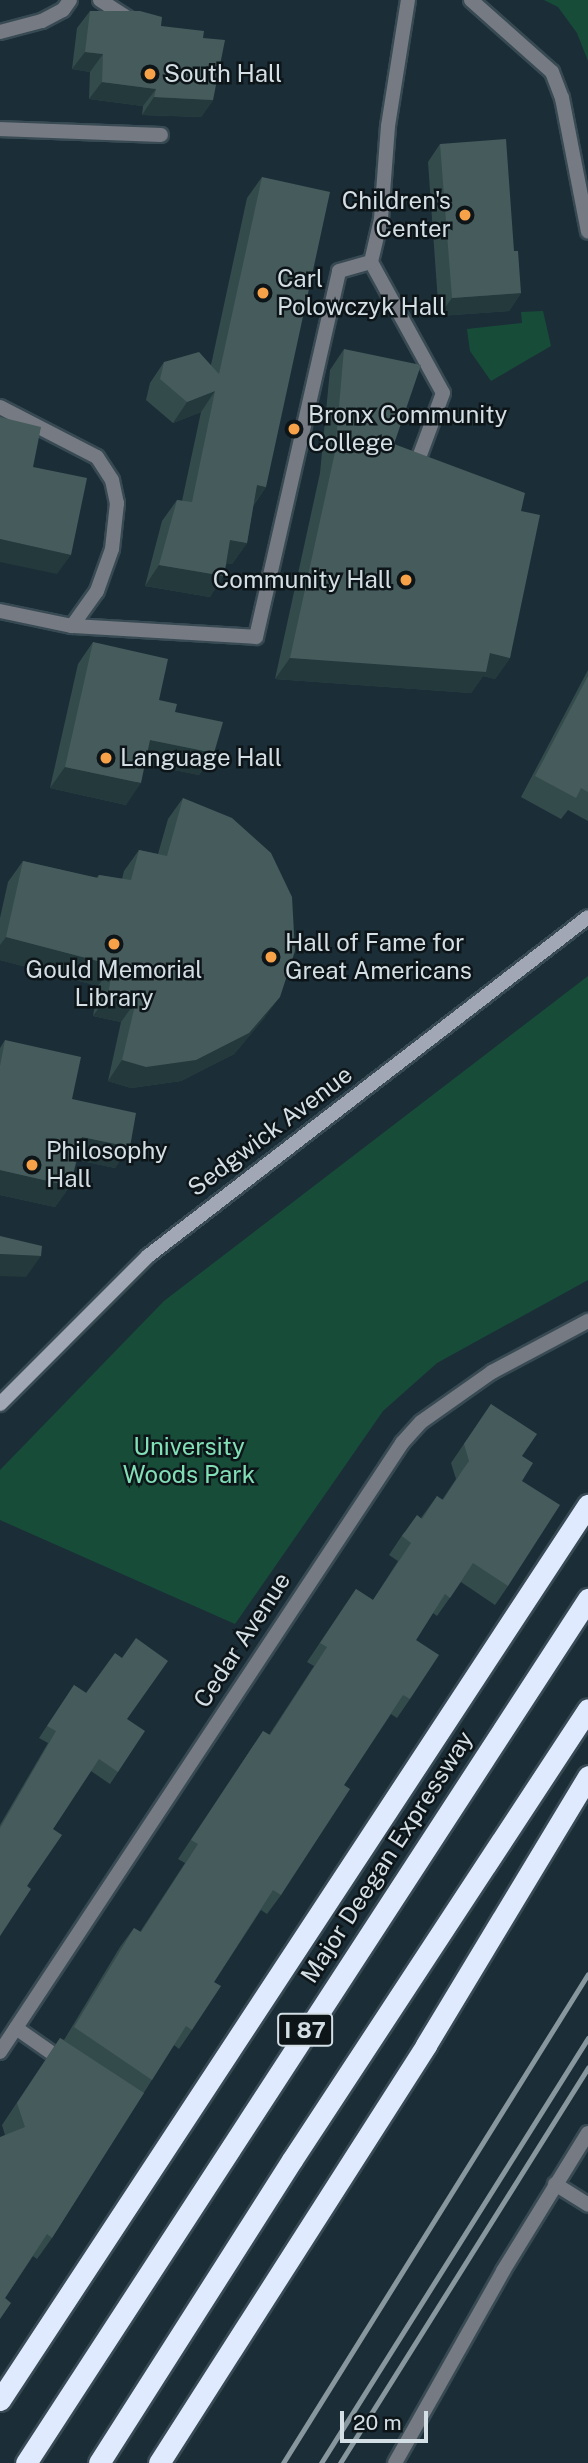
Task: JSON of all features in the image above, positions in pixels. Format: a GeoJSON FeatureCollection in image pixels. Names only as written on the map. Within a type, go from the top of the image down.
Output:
{"type":"FeatureCollection","features":[{"type":"Feature","properties":{"kind":"highway"},"geometry":{"type":"LineString","coordinates":[[0,2400],[588,1505]]}},
{"type":"Feature","properties":{"kind":"highway","name":"Major Deegan Expressway"},"geometry":{"type":"LineString","coordinates":[[26,2463],[588,1599]]}},
{"type":"Feature","properties":{"kind":"highway","name":"I 87"},"geometry":{"type":"LineString","coordinates":[[99,2463],[588,1709]]}},
{"type":"Feature","properties":{"kind":"highway"},"geometry":{"type":"LineString","coordinates":[[159,2463],[426,2045],[588,1776]]}},
{"type":"Feature","properties":{"kind":"main road","name":"Sedgwick Avenue"},"geometry":{"type":"LineString","coordinates":[[0,1404],[148,1256],[588,917]]}},
{"type":"Feature","properties":{"kind":"street"},"geometry":{"type":"LineString","coordinates":[[0,32],[42,21],[63,10],[70,0]]}},
{"type":"Feature","properties":{"kind":"street"},"geometry":{"type":"LineString","coordinates":[[100,0],[146,24]]}},
{"type":"Feature","properties":{"kind":"street"},"geometry":{"type":"LineString","coordinates":[[408,0],[388,126],[381,219],[371,262],[443,393],[414,471]]}},
{"type":"Feature","properties":{"kind":"street"},"geometry":{"type":"LineString","coordinates":[[471,0],[552,72],[562,98],[588,232]]}},
{"type":"Feature","properties":{"kind":"street"},"geometry":{"type":"LineString","coordinates":[[0,129],[161,135]]}},
{"type":"Feature","properties":{"kind":"street"},"geometry":{"type":"LineString","coordinates":[[0,611],[72,626],[256,637],[340,271],[371,262]]}},
{"type":"Feature","properties":{"kind":"street"},"geometry":{"type":"LineString","coordinates":[[0,407],[97,457],[112,480],[117,503],[112,549],[97,592],[72,626]]}},
{"type":"Feature","properties":{"kind":"street","name":"Cedar Avenue"},"geometry":{"type":"LineString","coordinates":[[0,2052],[402,1443],[421,1422],[492,1372],[588,1321]]}},
{"type":"Feature","properties":{"kind":"street"},"geometry":{"type":"LineString","coordinates":[[16,2028],[81,2072]]}},
{"type":"Feature","properties":{"kind":"street"},"geometry":{"type":"LineString","coordinates":[[395,2463],[555,2184],[588,2133]]}},
{"type":"Feature","properties":{"kind":"street"},"geometry":{"type":"LineString","coordinates":[[555,2184],[588,2206]]}},
{"type":"Feature","properties":{"kind":"green space"},"geometry":{"type":"Polygon","coordinates":[[[544,0],[588,0],[588,61],[577,33],[558,7],[544,0]]]}},
{"type":"Feature","properties":{"kind":"green space"},"geometry":{"type":"Polygon","coordinates":[[[543,311],[551,346],[491,381],[470,351],[467,329],[522,323],[521,312],[543,311]]]}},
{"type":"Feature","properties":{"kind":"green space","name":"University Woods Park"},"geometry":{"type":"Polygon","coordinates":[[[588,976],[588,1280],[437,1363],[383,1411],[235,1624],[0,1520],[0,1470],[164,1301],[588,976]]]}},
{"type":"Feature","properties":{"kind":"building","name":"South Hall"},"geometry":{"type":"Polygon","coordinates":[[[90,11],[140,11],[162,17],[161,26],[204,31],[203,38],[225,40],[213,100],[154,97],[156,89],[102,82],[103,54],[85,52],[90,11]]]}},
{"type":"Feature","properties":{"kind":"building","name":"Children's Center"},"geometry":{"type":"Polygon","coordinates":[[[506,139],[514,251],[518,251],[521,293],[452,298],[440,144],[506,139]]]}},
{"type":"Feature","properties":{"kind":"building","name":"Carl Polowczyk Hall"},"geometry":{"type":"Polygon","coordinates":[[[262,177],[330,192],[266,487],[257,485],[247,543],[230,540],[224,576],[159,565],[177,500],[192,502],[215,391],[187,402],[160,379],[164,362],[199,352],[219,374],[262,177]]]}},
{"type":"Feature","properties":{"kind":"building","name":"Community Hall"},"geometry":{"type":"Polygon","coordinates":[[[344,349],[421,365],[394,444],[525,493],[521,511],[540,515],[510,658],[490,653],[486,672],[290,658],[335,452],[344,349]]]}},
{"type":"Feature","properties":{"kind":"building"},"geometry":{"type":"Polygon","coordinates":[[[0,417],[41,427],[33,467],[87,478],[71,555],[0,539],[0,417]]]}},
{"type":"Feature","properties":{"kind":"building"},"geometry":{"type":"Polygon","coordinates":[[[93,642],[168,659],[159,700],[177,704],[175,712],[223,722],[214,753],[150,740],[141,783],[65,767],[93,642]]]}},
{"type":"Feature","properties":{"kind":"building"},"geometry":{"type":"Polygon","coordinates":[[[588,676],[588,792],[581,788],[576,798],[535,776],[588,676]]]}},
{"type":"Feature","properties":{"kind":"building"},"geometry":{"type":"Polygon","coordinates":[[[183,798],[232,818],[271,853],[292,897],[295,951],[280,997],[249,1033],[196,1060],[146,1067],[122,1060],[136,1001],[108,995],[113,965],[6,937],[23,861],[98,878],[99,875],[131,880],[139,850],[167,856],[183,798]]]}},
{"type":"Feature","properties":{"kind":"building","name":"Philosophy Hall"},"geometry":{"type":"Polygon","coordinates":[[[5,1040],[81,1057],[72,1099],[136,1113],[130,1147],[82,1137],[70,1186],[0,1170],[0,1066],[5,1040]]]}},
{"type":"Feature","properties":{"kind":"building"},"geometry":{"type":"Polygon","coordinates":[[[0,1236],[42,1246],[41,1256],[0,1254],[0,1236]]]}},
{"type":"Feature","properties":{"kind":"building"},"geometry":{"type":"Polygon","coordinates":[[[491,1404],[537,1434],[522,1456],[533,1463],[522,1481],[560,1505],[508,1586],[473,1563],[450,1598],[445,1594],[416,1640],[439,1655],[410,1699],[403,1695],[344,1785],[350,1789],[281,1895],[273,1890],[214,1982],[221,1986],[192,2030],[186,2026],[152,2080],[74,2027],[134,1928],[141,1932],[198,1844],[191,1840],[263,1731],[270,1735],[327,1647],[320,1643],[356,1589],[373,1600],[411,1543],[402,1536],[417,1515],[422,1519],[437,1496],[443,1500],[469,1461],[464,1444],[491,1404]]]}},
{"type":"Feature","properties":{"kind":"building"},"geometry":{"type":"Polygon","coordinates":[[[136,1638],[168,1661],[127,1719],[145,1731],[118,1772],[99,1759],[53,1829],[62,1835],[27,1886],[31,1889],[0,1936],[0,1828],[56,1731],[47,1726],[74,1685],[86,1693],[115,1653],[122,1658],[136,1638]]]}},
{"type":"Feature","properties":{"kind":"building"},"geometry":{"type":"Polygon","coordinates":[[[60,2038],[144,2093],[52,2238],[47,2234],[5,2298],[11,2303],[0,2319],[0,2137],[25,2127],[17,2103],[60,2038]]]}},
{"type":"Feature","properties":{"kind":"railway"},"geometry":{"type":"LineString","coordinates":[[283,2463],[588,1974]]}},
{"type":"Feature","properties":{"kind":"railway"},"geometry":{"type":"LineString","coordinates":[[321,2463],[588,2038]]}},
{"type":"Feature","properties":{"kind":"railway"},"geometry":{"type":"LineString","coordinates":[[340,2463],[588,2067]]}},
{"type":"Feature","properties":{"kind":"place","name":"South Hall"},"geometry":{"type":"Point","coordinates":[150,74]}},
{"type":"Feature","properties":{"kind":"place","name":"Children's Center"},"geometry":{"type":"Point","coordinates":[465,215]}},
{"type":"Feature","properties":{"kind":"place","name":"Carl Polowczyk Hall"},"geometry":{"type":"Point","coordinates":[263,293]}},
{"type":"Feature","properties":{"kind":"place","name":"Bronx Community College"},"geometry":{"type":"Point","coordinates":[294,429]}},
{"type":"Feature","properties":{"kind":"place","name":"Community Hall"},"geometry":{"type":"Point","coordinates":[406,580]}},
{"type":"Feature","properties":{"kind":"place","name":"Language Hall"},"geometry":{"type":"Point","coordinates":[106,758]}},
{"type":"Feature","properties":{"kind":"place","name":"Gould Memorial Library"},"geometry":{"type":"Point","coordinates":[114,944]}},
{"type":"Feature","properties":{"kind":"place","name":"Hall of Fame for Great Americans"},"geometry":{"type":"Point","coordinates":[271,957]}},
{"type":"Feature","properties":{"kind":"place","name":"Philosophy Hall"},"geometry":{"type":"Point","coordinates":[32,1165]}}]}
